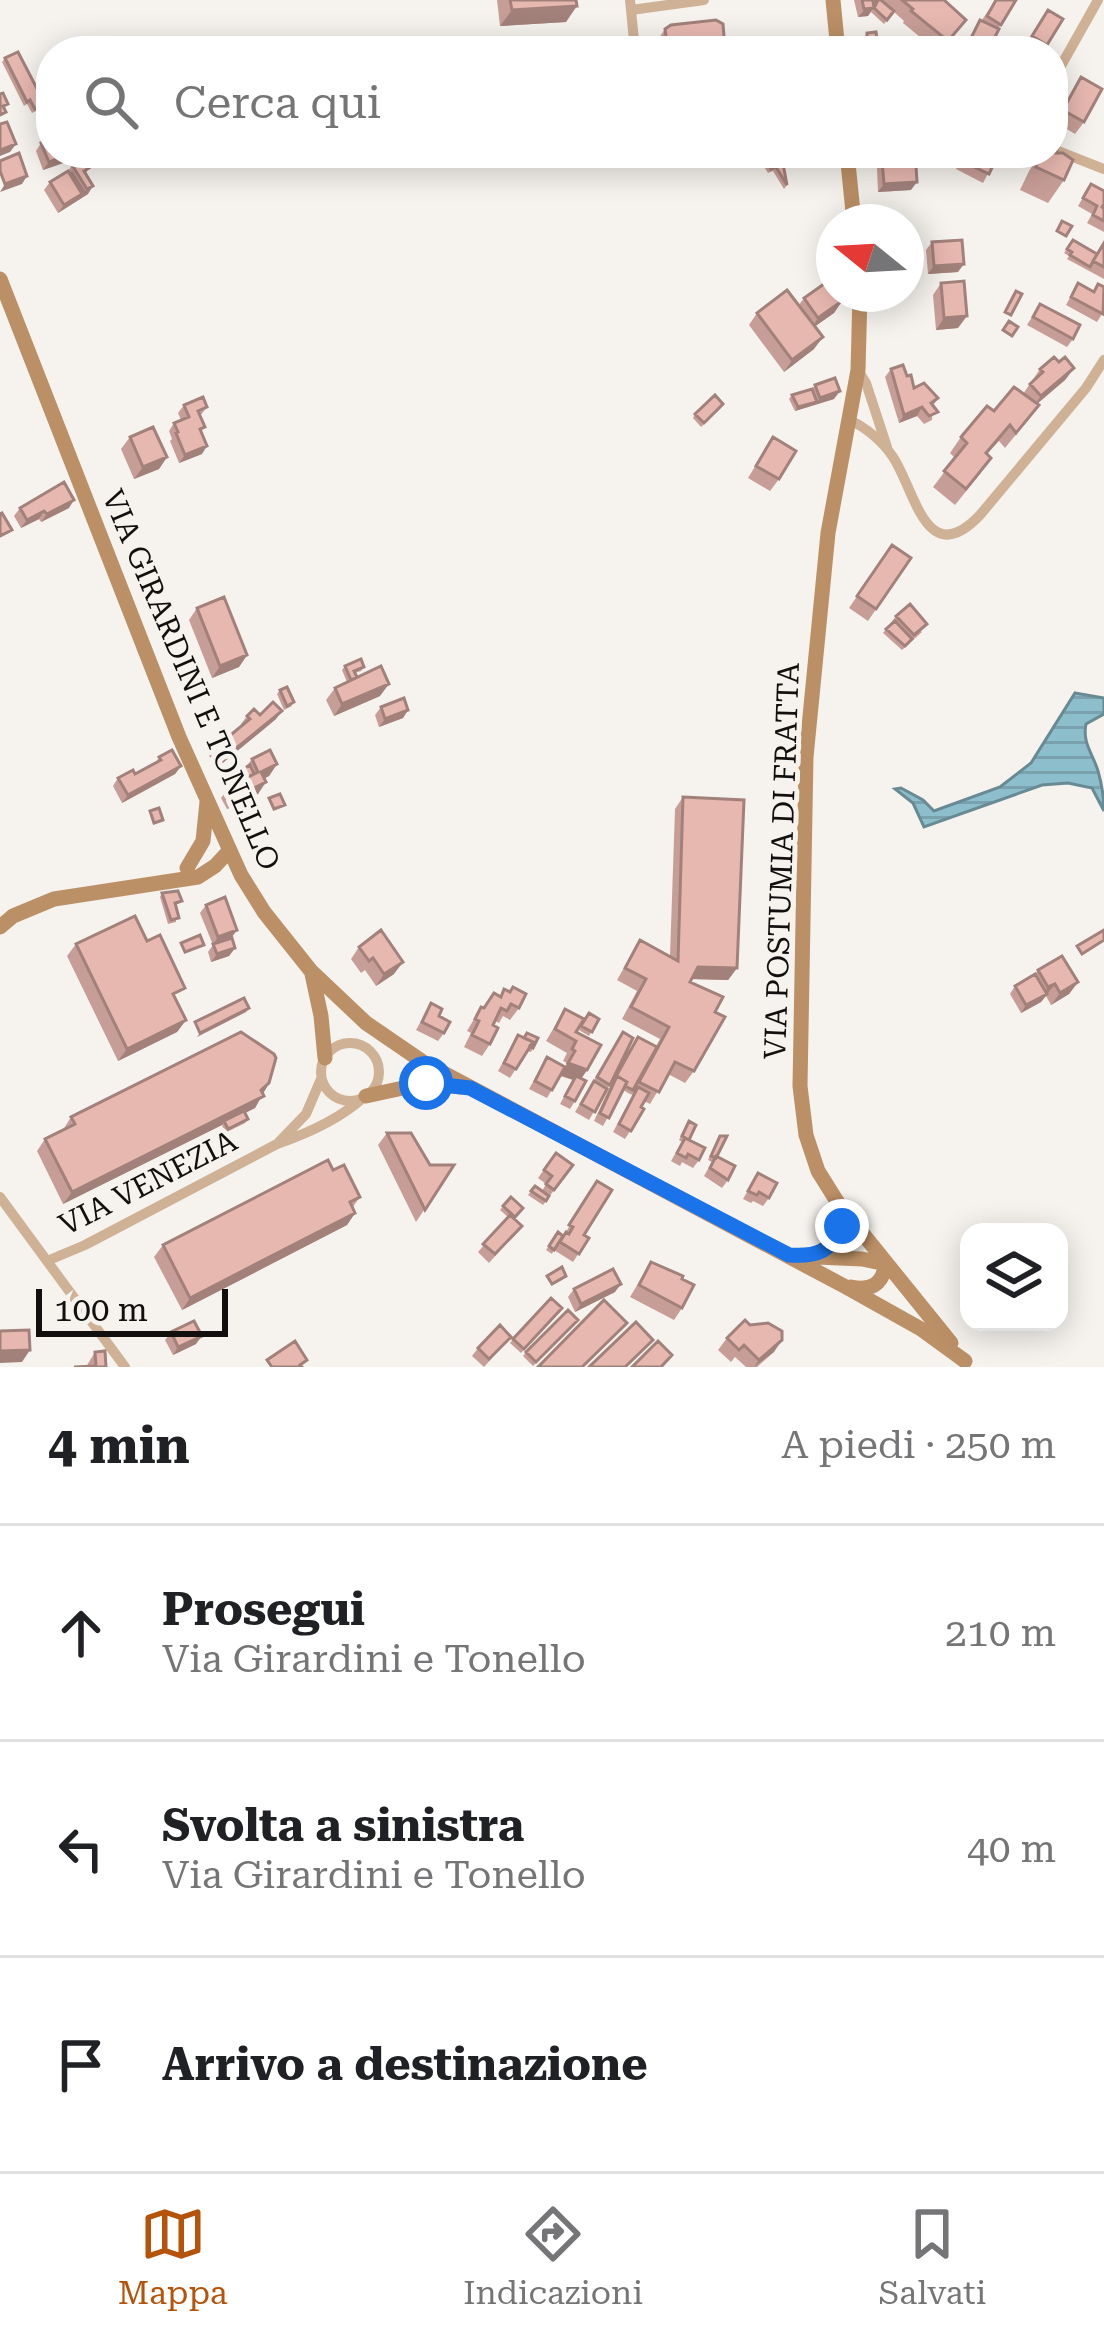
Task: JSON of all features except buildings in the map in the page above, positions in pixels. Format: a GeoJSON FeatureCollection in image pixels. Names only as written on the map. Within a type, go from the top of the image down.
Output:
{"type":"FeatureCollection","features":[{"type":"Feature","properties":{"kind":"main road"},"geometry":{"type":"LineString","coordinates":[[833,0],[837,36]]}},
{"type":"Feature","properties":{"kind":"main road"},"geometry":{"type":"LineString","coordinates":[[849,168],[852,204]]}},
{"type":"Feature","properties":{"kind":"main road","name":"VIA GIRARDINI E TONELLO"},"geometry":{"type":"LineString","coordinates":[[0,279],[179,736],[229,851],[263,912],[311,970],[366,1023],[423,1062],[789,1255],[921,1329],[968,1364]]}},
{"type":"Feature","properties":{"kind":"main road","name":"VIA POSTUMIA DI FRATTA"},"geometry":{"type":"LineString","coordinates":[[860,312],[858,370],[828,533],[806,758],[800,1086],[806,1135],[818,1171],[838,1203],[968,1364]]}},
{"type":"Feature","properties":{"kind":"main road"},"geometry":{"type":"LineString","coordinates":[[186,874],[203,841],[207,799]]}},
{"type":"Feature","properties":{"kind":"main road"},"geometry":{"type":"LineString","coordinates":[[186,874],[209,854],[229,851]]}},
{"type":"Feature","properties":{"kind":"main road"},"geometry":{"type":"LineString","coordinates":[[4,917],[54,899],[186,874],[226,880],[253,895]]}},
{"type":"Feature","properties":{"kind":"main road"},"geometry":{"type":"LineString","coordinates":[[311,970],[325,1058]]}},
{"type":"Feature","properties":{"kind":"main road"},"geometry":{"type":"LineString","coordinates":[[365,1096],[426,1083],[470,1088]]}},
{"type":"Feature","properties":{"kind":"main road"},"geometry":{"type":"LineString","coordinates":[[814,1256],[836,1240],[842,1226],[838,1203]]}},
{"type":"Feature","properties":{"kind":"main road","name":"VIA GIRARDINI E TONELLO"},"geometry":{"type":"LineString","coordinates":[[789,1255],[886,1264]]}},
{"type":"Feature","properties":{"kind":"main road"},"geometry":{"type":"LineString","coordinates":[[846,1287],[878,1284],[886,1264]]}},
{"type":"Feature","properties":{"kind":"street"},"geometry":{"type":"LineString","coordinates":[[633,36],[630,5],[704,0]]}},
{"type":"Feature","properties":{"kind":"street"},"geometry":{"type":"LineString","coordinates":[[1068,53],[1098,0]]}},
{"type":"Feature","properties":{"kind":"street"},"geometry":{"type":"LineString","coordinates":[[1068,155],[1104,170]]}},
{"type":"Feature","properties":{"kind":"street"},"geometry":{"type":"LineString","coordinates":[[858,370],[922,519],[941,533],[968,527],[980,515],[1104,360]]}},
{"type":"Feature","properties":{"kind":"street"},"geometry":{"type":"LineString","coordinates":[[849,420],[889,450]]}},
{"type":"Feature","properties":{"kind":"street"},"geometry":{"type":"LineString","coordinates":[[345,1043],[369,1050],[379,1074],[373,1090],[350,1101],[335,1097],[324,1086],[325,1058],[345,1043]]}},
{"type":"Feature","properties":{"kind":"street","name":"VIA VENEZIA"},"geometry":{"type":"LineString","coordinates":[[277,1144],[306,1114],[322,1078]]}},
{"type":"Feature","properties":{"kind":"street","name":"VIA VENEZIA"},"geometry":{"type":"LineString","coordinates":[[0,1197],[47,1261],[292,1139],[365,1096]]}},
{"type":"Feature","properties":{"kind":"street"},"geometry":{"type":"LineString","coordinates":[[47,1261],[125,1367]]}},
{"type":"Feature","properties":{"kind":"water"},"geometry":{"type":"Polygon","coordinates":[[[1075,693],[1104,698],[1104,714],[1086,724],[1085,731],[1101,781],[1104,811],[1092,788],[1042,785],[924,827],[913,803],[895,789],[923,800],[934,811],[1000,787],[1031,763],[1075,693]]]}},
{"type":"Feature","properties":{"kind":"route"},"geometry":{"type":"LineString","coordinates":[[426,1083],[470,1088],[789,1255],[814,1256],[827,1249],[842,1226]]}}]}
